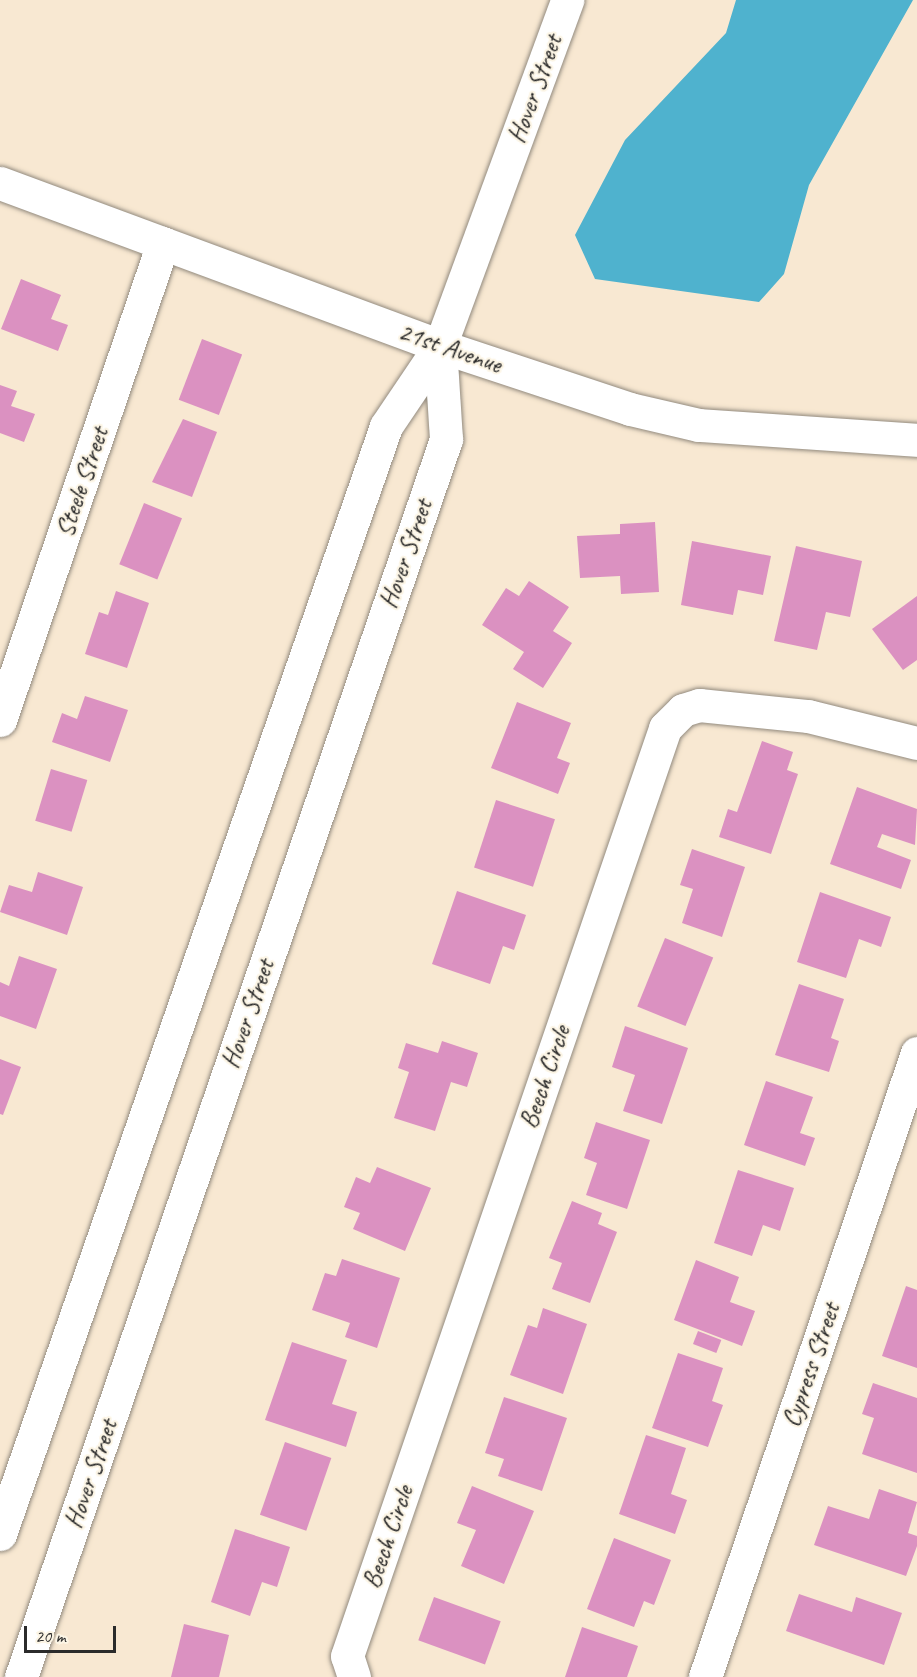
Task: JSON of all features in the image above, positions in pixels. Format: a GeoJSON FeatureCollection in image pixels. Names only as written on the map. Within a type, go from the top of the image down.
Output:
{"type":"FeatureCollection","features":[{"type":"Feature","properties":{"kind":"street","name":"Hover Street"},"geometry":{"type":"LineString","coordinates":[[0,1534],[382,436],[440,346],[567,0]]}},
{"type":"Feature","properties":{"kind":"street","name":"21st Avenue"},"geometry":{"type":"LineString","coordinates":[[0,183],[440,346],[630,409],[699,424],[917,440]]}},
{"type":"Feature","properties":{"kind":"street","name":"Steele Street"},"geometry":{"type":"LineString","coordinates":[[0,720],[164,243]]}},
{"type":"Feature","properties":{"kind":"street","name":"Hover Street"},"geometry":{"type":"LineString","coordinates":[[21,1677],[446,439],[440,346]]}},
{"type":"Feature","properties":{"kind":"street","name":"Beech Circle"},"geometry":{"type":"LineString","coordinates":[[354,1677],[347,1656],[665,728],[683,710],[699,705],[808,716],[917,743]]}},
{"type":"Feature","properties":{"kind":"street","name":"Cypress Street"},"geometry":{"type":"LineString","coordinates":[[705,1677],[917,1053]]}},
{"type":"Feature","properties":{"kind":"water"},"geometry":{"type":"Polygon","coordinates":[[[736,0],[913,0],[809,185],[784,274],[759,302],[595,279],[575,235],[625,140],[726,33],[736,0]]]}},
{"type":"Feature","properties":{"kind":"building"},"geometry":{"type":"Polygon","coordinates":[[[21,279],[61,295],[51,319],[68,325],[58,351],[1,329],[21,279]]]}},
{"type":"Feature","properties":{"kind":"building"},"geometry":{"type":"Polygon","coordinates":[[[202,339],[242,354],[219,415],[179,400],[202,339]]]}},
{"type":"Feature","properties":{"kind":"building"},"geometry":{"type":"Polygon","coordinates":[[[0,385],[17,391],[11,406],[35,414],[24,442],[0,433],[0,385]]]}},
{"type":"Feature","properties":{"kind":"building"},"geometry":{"type":"Polygon","coordinates":[[[183,419],[217,432],[192,497],[152,482],[183,419]]]}},
{"type":"Feature","properties":{"kind":"building"},"geometry":{"type":"Polygon","coordinates":[[[144,503],[182,518],[157,580],[119,564],[144,503]]]}},
{"type":"Feature","properties":{"kind":"building"},"geometry":{"type":"Polygon","coordinates":[[[655,522],[659,592],[621,594],[620,576],[580,578],[577,536],[620,534],[620,524],[655,522]]]}},
{"type":"Feature","properties":{"kind":"building"},"geometry":{"type":"Polygon","coordinates":[[[692,541],[771,556],[763,595],[738,590],[733,615],[681,605],[692,541]]]}},
{"type":"Feature","properties":{"kind":"building"},"geometry":{"type":"Polygon","coordinates":[[[796,546],[862,561],[850,617],[826,612],[817,650],[774,641],[796,546]]]}},
{"type":"Feature","properties":{"kind":"building"},"geometry":{"type":"Polygon","coordinates":[[[529,581],[569,607],[553,631],[572,643],[543,688],[513,669],[524,652],[482,625],[506,588],[519,596],[529,581]]]}},
{"type":"Feature","properties":{"kind":"building"},"geometry":{"type":"Polygon","coordinates":[[[116,591],[149,603],[127,668],[85,654],[99,612],[108,615],[116,591]]]}},
{"type":"Feature","properties":{"kind":"building"},"geometry":{"type":"Polygon","coordinates":[[[917,596],[917,660],[903,670],[872,629],[917,596]]]}},
{"type":"Feature","properties":{"kind":"building"},"geometry":{"type":"Polygon","coordinates":[[[85,696],[128,710],[110,762],[52,742],[62,713],[77,719],[85,696]]]}},
{"type":"Feature","properties":{"kind":"building"},"geometry":{"type":"Polygon","coordinates":[[[517,702],[571,723],[557,758],[570,763],[558,794],[491,768],[517,702]]]}},
{"type":"Feature","properties":{"kind":"building"},"geometry":{"type":"Polygon","coordinates":[[[762,741],[793,752],[787,770],[798,774],[771,854],[719,837],[728,809],[737,812],[762,741]]]}},
{"type":"Feature","properties":{"kind":"building"},"geometry":{"type":"Polygon","coordinates":[[[51,769],[87,780],[72,832],[35,821],[51,769]]]}},
{"type":"Feature","properties":{"kind":"building"},"geometry":{"type":"Polygon","coordinates":[[[857,787],[917,809],[915,845],[882,834],[877,847],[911,860],[901,889],[830,864],[857,787]]]}},
{"type":"Feature","properties":{"kind":"building"},"geometry":{"type":"Polygon","coordinates":[[[496,800],[555,819],[533,887],[474,868],[496,800]]]}},
{"type":"Feature","properties":{"kind":"building"},"geometry":{"type":"Polygon","coordinates":[[[692,849],[745,867],[722,937],[682,923],[693,889],[680,885],[692,849]]]}},
{"type":"Feature","properties":{"kind":"building"},"geometry":{"type":"Polygon","coordinates":[[[38,872],[83,887],[67,935],[0,912],[9,885],[32,892],[38,872]]]}},
{"type":"Feature","properties":{"kind":"building"},"geometry":{"type":"Polygon","coordinates":[[[457,891],[526,915],[514,950],[503,946],[490,984],[432,964],[457,891]]]}},
{"type":"Feature","properties":{"kind":"building"},"geometry":{"type":"Polygon","coordinates":[[[820,892],[891,917],[881,947],[859,939],[846,978],[797,962],[820,892]]]}},
{"type":"Feature","properties":{"kind":"building"},"geometry":{"type":"Polygon","coordinates":[[[665,938],[713,957],[685,1026],[637,1007],[665,938]]]}},
{"type":"Feature","properties":{"kind":"building"},"geometry":{"type":"Polygon","coordinates":[[[19,956],[57,969],[36,1029],[0,1016],[0,982],[9,986],[19,956]]]}},
{"type":"Feature","properties":{"kind":"building"},"geometry":{"type":"Polygon","coordinates":[[[799,984],[844,999],[831,1038],[839,1041],[829,1072],[775,1055],[799,984]]]}},
{"type":"Feature","properties":{"kind":"building"},"geometry":{"type":"Polygon","coordinates":[[[625,1026],[688,1048],[662,1124],[623,1111],[635,1075],[612,1067],[625,1026]]]}},
{"type":"Feature","properties":{"kind":"building"},"geometry":{"type":"Polygon","coordinates":[[[442,1041],[478,1053],[467,1087],[451,1082],[435,1131],[394,1118],[409,1072],[398,1068],[406,1043],[438,1053],[442,1041]]]}},
{"type":"Feature","properties":{"kind":"building"},"geometry":{"type":"Polygon","coordinates":[[[0,1059],[21,1067],[3,1115],[0,1114],[0,1059]]]}},
{"type":"Feature","properties":{"kind":"building"},"geometry":{"type":"Polygon","coordinates":[[[766,1081],[813,1097],[800,1133],[815,1138],[805,1166],[744,1145],[766,1081]]]}},
{"type":"Feature","properties":{"kind":"building"},"geometry":{"type":"Polygon","coordinates":[[[596,1122],[650,1140],[627,1209],[586,1195],[597,1163],[584,1158],[596,1122]]]}},
{"type":"Feature","properties":{"kind":"building"},"geometry":{"type":"Polygon","coordinates":[[[377,1167],[431,1188],[405,1251],[353,1229],[360,1213],[344,1207],[356,1177],[370,1183],[377,1167]]]}},
{"type":"Feature","properties":{"kind":"building"},"geometry":{"type":"Polygon","coordinates":[[[738,1170],[794,1188],[780,1231],[763,1225],[752,1256],[714,1243],[738,1170]]]}},
{"type":"Feature","properties":{"kind":"building"},"geometry":{"type":"Polygon","coordinates":[[[572,1201],[602,1213],[598,1224],[617,1232],[590,1303],[552,1289],[562,1263],[549,1258],[572,1201]]]}},
{"type":"Feature","properties":{"kind":"building"},"geometry":{"type":"Polygon","coordinates":[[[342,1259],[400,1278],[377,1348],[345,1337],[350,1323],[312,1310],[325,1273],[336,1276],[342,1259]]]}},
{"type":"Feature","properties":{"kind":"building"},"geometry":{"type":"Polygon","coordinates":[[[696,1260],[739,1277],[730,1302],[755,1311],[742,1346],[674,1320],[696,1260]]]}},
{"type":"Feature","properties":{"kind":"building"},"geometry":{"type":"Polygon","coordinates":[[[906,1286],[917,1290],[917,1368],[882,1356],[906,1286]]]}},
{"type":"Feature","properties":{"kind":"building"},"geometry":{"type":"Polygon","coordinates":[[[543,1308],[587,1324],[563,1394],[510,1375],[528,1325],[537,1328],[543,1308]]]}},
{"type":"Feature","properties":{"kind":"building"},"geometry":{"type":"Polygon","coordinates":[[[698,1331],[721,1340],[716,1353],[693,1344],[698,1331]]]}},
{"type":"Feature","properties":{"kind":"building"},"geometry":{"type":"Polygon","coordinates":[[[292,1342],[347,1360],[332,1404],[357,1412],[346,1447],[265,1420],[292,1342]]]}},
{"type":"Feature","properties":{"kind":"building"},"geometry":{"type":"Polygon","coordinates":[[[678,1353],[723,1368],[712,1401],[723,1405],[708,1447],[652,1428],[678,1353]]]}},
{"type":"Feature","properties":{"kind":"building"},"geometry":{"type":"Polygon","coordinates":[[[873,1383],[917,1398],[917,1473],[862,1454],[874,1418],[862,1414],[873,1383]]]}},
{"type":"Feature","properties":{"kind":"building"},"geometry":{"type":"Polygon","coordinates":[[[504,1397],[567,1418],[542,1491],[498,1476],[504,1459],[485,1453],[504,1397]]]}},
{"type":"Feature","properties":{"kind":"building"},"geometry":{"type":"Polygon","coordinates":[[[646,1435],[686,1448],[671,1494],[687,1500],[675,1534],[619,1514],[646,1435]]]}},
{"type":"Feature","properties":{"kind":"building"},"geometry":{"type":"Polygon","coordinates":[[[285,1442],[331,1458],[306,1531],[260,1515],[285,1442]]]}},
{"type":"Feature","properties":{"kind":"building"},"geometry":{"type":"Polygon","coordinates":[[[472,1486],[534,1511],[504,1584],[461,1566],[476,1530],[457,1523],[472,1486]]]}},
{"type":"Feature","properties":{"kind":"building"},"geometry":{"type":"Polygon","coordinates":[[[879,1489],[917,1502],[908,1533],[917,1536],[917,1546],[906,1576],[814,1545],[828,1506],[869,1519],[879,1489]]]}},
{"type":"Feature","properties":{"kind":"building"},"geometry":{"type":"Polygon","coordinates":[[[235,1529],[290,1547],[277,1587],[262,1582],[250,1616],[211,1602],[235,1529]]]}},
{"type":"Feature","properties":{"kind":"building"},"geometry":{"type":"Polygon","coordinates":[[[614,1538],[671,1560],[654,1605],[644,1601],[634,1627],[587,1609],[614,1538]]]}},
{"type":"Feature","properties":{"kind":"building"},"geometry":{"type":"Polygon","coordinates":[[[799,1594],[852,1612],[856,1597],[902,1613],[884,1665],[786,1631],[799,1594]]]}},
{"type":"Feature","properties":{"kind":"building"},"geometry":{"type":"Polygon","coordinates":[[[434,1597],[501,1621],[485,1665],[418,1640],[434,1597]]]}},
{"type":"Feature","properties":{"kind":"building"},"geometry":{"type":"Polygon","coordinates":[[[184,1624],[229,1635],[219,1677],[171,1677],[184,1624]]]}},
{"type":"Feature","properties":{"kind":"building"},"geometry":{"type":"Polygon","coordinates":[[[582,1627],[638,1646],[627,1677],[565,1677],[582,1627]]]}}]}
